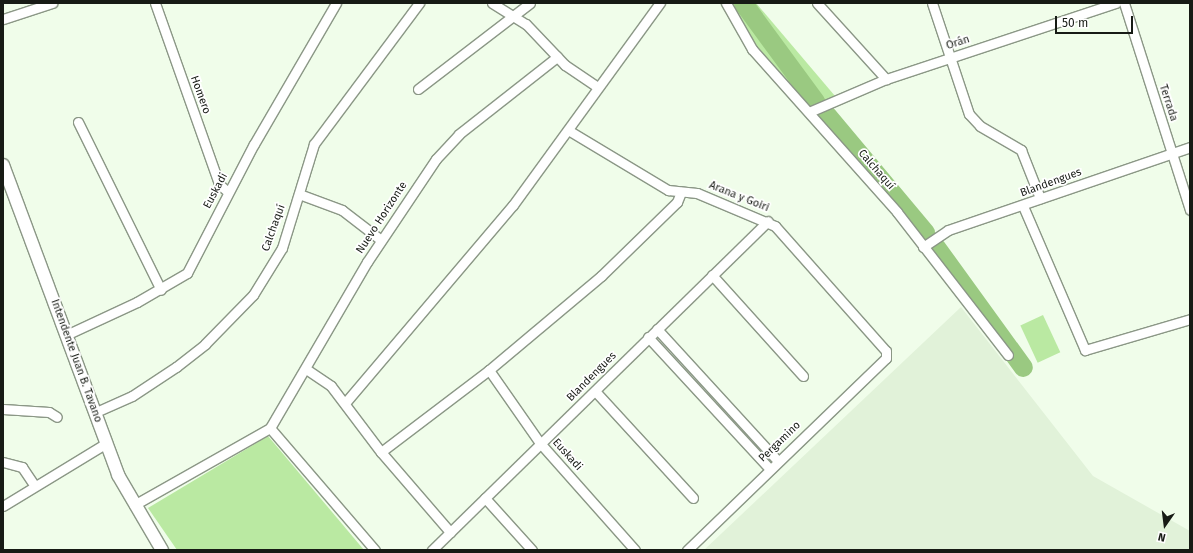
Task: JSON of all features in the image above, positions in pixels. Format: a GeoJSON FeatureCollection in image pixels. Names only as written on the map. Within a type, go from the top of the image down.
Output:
{"type":"FeatureCollection","features":[{"type":"Feature","properties":{"kind":"street"},"geometry":{"type":"LineString","coordinates":[[3,19],[52,3]]}},
{"type":"Feature","properties":{"kind":"street","name":"Homero"},"geometry":{"type":"LineString","coordinates":[[155,3],[219,184],[228,192]]}},
{"type":"Feature","properties":{"kind":"street","name":"Euskadi"},"geometry":{"type":"LineString","coordinates":[[66,335],[160,290],[187,273],[228,192],[336,3]]}},
{"type":"Feature","properties":{"kind":"street","name":"Calchaquí"},"geometry":{"type":"LineString","coordinates":[[96,412],[132,396],[176,367],[205,344],[252,295],[282,248],[308,160],[322,132],[419,3]]}},
{"type":"Feature","properties":{"kind":"street"},"geometry":{"type":"LineString","coordinates":[[492,3],[512,18],[526,24],[557,57],[596,86]]}},
{"type":"Feature","properties":{"kind":"street"},"geometry":{"type":"LineString","coordinates":[[418,89],[530,3]]}},
{"type":"Feature","properties":{"kind":"street"},"geometry":{"type":"LineString","coordinates":[[344,403],[513,204],[568,130],[596,86],[660,3]]}},
{"type":"Feature","properties":{"kind":"street","name":"Calchaquí"},"geometry":{"type":"LineString","coordinates":[[726,3],[752,49],[809,112],[923,247],[1008,355]]}},
{"type":"Feature","properties":{"kind":"street"},"geometry":{"type":"LineString","coordinates":[[817,3],[886,79]]}},
{"type":"Feature","properties":{"kind":"street"},"geometry":{"type":"LineString","coordinates":[[932,3],[969,114],[980,126],[1021,150],[1040,198]]}},
{"type":"Feature","properties":{"kind":"street","name":"Orán"},"geometry":{"type":"LineString","coordinates":[[809,112],[886,79],[1116,3]]}},
{"type":"Feature","properties":{"kind":"street","name":"Terrada"},"geometry":{"type":"LineString","coordinates":[[1124,3],[1190,210]]}},
{"type":"Feature","properties":{"kind":"street","name":"Nuevo Horizonte"},"geometry":{"type":"LineString","coordinates":[[270,428],[381,240],[448,145],[557,57]]}},
{"type":"Feature","properties":{"kind":"street"},"geometry":{"type":"LineString","coordinates":[[78,122],[160,290]]}},
{"type":"Feature","properties":{"kind":"street","name":"Arana y Goiri"},"geometry":{"type":"LineString","coordinates":[[568,130],[668,190],[697,193],[768,221],[886,351]]}},
{"type":"Feature","properties":{"kind":"street","name":"Blandengues"},"geometry":{"type":"LineString","coordinates":[[923,247],[948,230],[1023,206],[1040,198],[1190,147]]}},
{"type":"Feature","properties":{"kind":"street","name":"Intendente Juan B. Tavano"},"geometry":{"type":"LineString","coordinates":[[3,165],[96,412],[105,444],[134,505],[162,550]]}},
{"type":"Feature","properties":{"kind":"street"},"geometry":{"type":"LineString","coordinates":[[381,452],[489,370],[601,276],[677,202],[681,192]]}},
{"type":"Feature","properties":{"kind":"street"},"geometry":{"type":"LineString","coordinates":[[299,194],[342,210],[381,240]]}},
{"type":"Feature","properties":{"kind":"street"},"geometry":{"type":"LineString","coordinates":[[1023,206],[1085,350],[1190,319]]}},
{"type":"Feature","properties":{"kind":"street","name":"Blandengues"},"geometry":{"type":"LineString","coordinates":[[432,550],[768,221]]}},
{"type":"Feature","properties":{"kind":"street"},"geometry":{"type":"LineString","coordinates":[[712,275],[803,376]]}},
{"type":"Feature","properties":{"kind":"street"},"geometry":{"type":"LineString","coordinates":[[657,329],[778,461]]}},
{"type":"Feature","properties":{"kind":"street"},"geometry":{"type":"LineString","coordinates":[[648,337],[770,469]]}},
{"type":"Feature","properties":{"kind":"street","name":"Pergamino"},"geometry":{"type":"LineString","coordinates":[[687,550],[886,358],[886,351]]}},
{"type":"Feature","properties":{"kind":"street"},"geometry":{"type":"LineString","coordinates":[[306,368],[327,381],[381,452],[450,532]]}},
{"type":"Feature","properties":{"kind":"street","name":"Euskadi"},"geometry":{"type":"LineString","coordinates":[[489,370],[540,443],[635,550]]}},
{"type":"Feature","properties":{"kind":"street"},"geometry":{"type":"LineString","coordinates":[[595,391],[693,498]]}},
{"type":"Feature","properties":{"kind":"street"},"geometry":{"type":"LineString","coordinates":[[3,409],[49,412],[57,417]]}},
{"type":"Feature","properties":{"kind":"street"},"geometry":{"type":"LineString","coordinates":[[134,505],[270,428],[375,550]]}},
{"type":"Feature","properties":{"kind":"street"},"geometry":{"type":"LineString","coordinates":[[3,506],[34,485],[105,444]]}},
{"type":"Feature","properties":{"kind":"street"},"geometry":{"type":"LineString","coordinates":[[3,462],[22,467],[34,485]]}},
{"type":"Feature","properties":{"kind":"street"},"geometry":{"type":"LineString","coordinates":[[485,498],[532,550]]}},
{"type":"Feature","properties":{"kind":"shaded area"},"geometry":{"type":"Polygon","coordinates":[[[961,307],[1093,476],[1190,531],[1190,550],[704,550],[961,307]]]}},
{"type":"Feature","properties":{"kind":"green space"},"geometry":{"type":"Polygon","coordinates":[[[731,3],[756,3],[835,96],[812,105],[805,100],[753,45],[731,3]]]}},
{"type":"Feature","properties":{"kind":"green space"},"geometry":{"type":"Polygon","coordinates":[[[1043,315],[1060,352],[1038,363],[1020,326],[1043,315]]]}},
{"type":"Feature","properties":{"kind":"green space"},"geometry":{"type":"Polygon","coordinates":[[[268,436],[364,550],[177,550],[148,508],[268,436]]]}},
{"type":"Feature","properties":{"kind":"waterway"},"geometry":{"type":"LineString","coordinates":[[743,3],[815,101]]}},
{"type":"Feature","properties":{"kind":"waterway"},"geometry":{"type":"LineString","coordinates":[[827,115],[925,232]]}},
{"type":"Feature","properties":{"kind":"waterway"},"geometry":{"type":"LineString","coordinates":[[936,247],[1023,367]]}}]}
